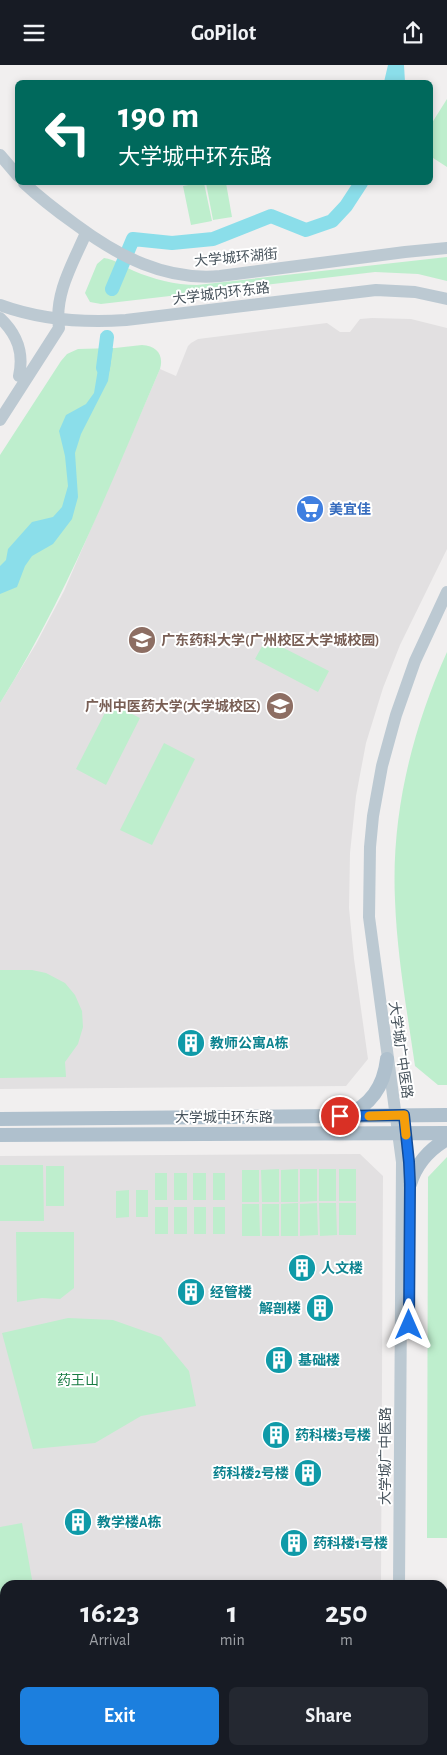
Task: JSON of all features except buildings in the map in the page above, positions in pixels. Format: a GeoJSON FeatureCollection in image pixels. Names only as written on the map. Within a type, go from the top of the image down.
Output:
{"type":"FeatureCollection","features":[{"type":"Feature","properties":{"kind":"main road"},"geometry":{"type":"LineString","coordinates":[[0,155],[15,172]]}},
{"type":"Feature","properties":{"kind":"main road","name":"大学城环湖街"},"geometry":{"type":"LineString","coordinates":[[26,185],[48,205],[117,253],[131,260],[176,274],[207,277],[447,248]]}},
{"type":"Feature","properties":{"kind":"main road"},"geometry":{"type":"LineString","coordinates":[[0,420],[56,325],[60,293],[86,233]]}},
{"type":"Feature","properties":{"kind":"main road","name":"大学城内环东路"},"geometry":{"type":"LineString","coordinates":[[0,305],[27,313],[56,325],[126,320],[376,290],[416,292],[447,299]]}},
{"type":"Feature","properties":{"kind":"main road","name":"大学城内环东路"},"geometry":{"type":"LineString","coordinates":[[0,314],[88,331],[127,329],[376,298],[414,300],[447,308]]}},
{"type":"Feature","properties":{"kind":"main road"},"geometry":{"type":"LineString","coordinates":[[0,318],[11,329],[19,344],[22,360],[19,376]]}},
{"type":"Feature","properties":{"kind":"main road"},"geometry":{"type":"LineString","coordinates":[[0,406],[56,325]]}},
{"type":"Feature","properties":{"kind":"main road","name":"大学城广中医路"},"geometry":{"type":"LineString","coordinates":[[400,1115],[387,1059],[369,917],[371,829],[386,750],[402,697],[421,646],[447,592]]}},
{"type":"Feature","properties":{"kind":"main road","name":"大学城广中医路"},"geometry":{"type":"LineString","coordinates":[[408,1580],[410,1184],[402,1133],[377,917],[378,839],[390,768],[403,717],[422,664],[447,609]]}},
{"type":"Feature","properties":{"kind":"main road"},"geometry":{"type":"LineString","coordinates":[[340,1116],[358,1110],[373,1097],[384,1079],[387,1059]]}},
{"type":"Feature","properties":{"kind":"main road","name":"大学城中环东路"},"geometry":{"type":"LineString","coordinates":[[0,1119],[447,1115]]}},
{"type":"Feature","properties":{"kind":"main road","name":"大学城广中医路"},"geometry":{"type":"LineString","coordinates":[[399,1580],[402,1133]]}},
{"type":"Feature","properties":{"kind":"main road","name":"大学城中环东路"},"geometry":{"type":"LineString","coordinates":[[0,1135],[447,1133]]}},
{"type":"Feature","properties":{"kind":"main road"},"geometry":{"type":"LineString","coordinates":[[410,1184],[422,1159],[447,1139]]}},
{"type":"Feature","properties":{"kind":"shaded area","name":"广州中医药大学(大学城校区)"},"geometry":{"type":"Polygon","coordinates":[[[360,319],[411,319],[447,328],[447,549],[400,645],[383,688],[366,743],[356,796],[350,853],[349,908],[368,1059],[346,1086],[0,1089],[0,703],[36,644],[64,591],[160,369],[176,376],[188,346],[198,339],[327,323],[340,332],[350,332],[360,319]]]}},
{"type":"Feature","properties":{"kind":"shaded area"},"geometry":{"type":"Polygon","coordinates":[[[360,1154],[383,1176],[381,1580],[0,1580],[0,1156],[360,1154]]]}},
{"type":"Feature","properties":{"kind":"green space"},"geometry":{"type":"Polygon","coordinates":[[[447,99],[447,167],[433,158],[433,121],[447,99]]]}},
{"type":"Feature","properties":{"kind":"green space"},"geometry":{"type":"Polygon","coordinates":[[[204,185],[212,221],[191,225],[183,186],[204,185]]]}},
{"type":"Feature","properties":{"kind":"green space"},"geometry":{"type":"Polygon","coordinates":[[[206,185],[226,185],[232,217],[213,220],[206,185]]]}},
{"type":"Feature","properties":{"kind":"green space"},"geometry":{"type":"Polygon","coordinates":[[[447,257],[447,281],[418,274],[375,272],[101,304],[90,302],[85,293],[97,264],[104,258],[156,279],[172,283],[197,285],[447,257]]]}},
{"type":"Feature","properties":{"kind":"green space"},"geometry":{"type":"Polygon","coordinates":[[[142,345],[152,347],[158,352],[161,359],[160,369],[67,581],[46,623],[0,703],[0,455],[67,354],[78,349],[142,345]]]}},
{"type":"Feature","properties":{"kind":"green space"},"geometry":{"type":"Polygon","coordinates":[[[266,639],[329,671],[318,692],[255,659],[266,639]]]}},
{"type":"Feature","properties":{"kind":"green space"},"geometry":{"type":"Polygon","coordinates":[[[447,652],[447,1085],[438,1085],[415,1066],[398,941],[395,868],[400,804],[406,773],[424,712],[447,652]]]}},
{"type":"Feature","properties":{"kind":"green space"},"geometry":{"type":"Polygon","coordinates":[[[110,703],[140,718],[106,785],[76,769],[110,703]]]}},
{"type":"Feature","properties":{"kind":"green space"},"geometry":{"type":"Polygon","coordinates":[[[164,743],[195,759],[152,845],[120,830],[164,743]]]}},
{"type":"Feature","properties":{"kind":"green space"},"geometry":{"type":"Polygon","coordinates":[[[0,970],[32,970],[46,973],[65,983],[75,995],[82,1011],[83,1027],[78,1044],[65,1062],[66,1077],[0,1078],[0,970]]]}},
{"type":"Feature","properties":{"kind":"green space"},"geometry":{"type":"Polygon","coordinates":[[[447,1157],[447,1538],[427,1538],[428,1177],[447,1157]]]}},
{"type":"Feature","properties":{"kind":"green space"},"geometry":{"type":"Polygon","coordinates":[[[0,1165],[43,1165],[44,1221],[0,1221],[0,1165]]]}},
{"type":"Feature","properties":{"kind":"green space"},"geometry":{"type":"Polygon","coordinates":[[[46,1166],[64,1166],[64,1206],[46,1206],[46,1166]]]}},
{"type":"Feature","properties":{"kind":"green space"},"geometry":{"type":"Polygon","coordinates":[[[279,1169],[279,1202],[262,1202],[261,1170],[279,1169]]]}},
{"type":"Feature","properties":{"kind":"green space"},"geometry":{"type":"Polygon","coordinates":[[[298,1169],[298,1202],[281,1202],[281,1170],[298,1169]]]}},
{"type":"Feature","properties":{"kind":"green space"},"geometry":{"type":"Polygon","coordinates":[[[300,1169],[317,1169],[317,1201],[300,1202],[300,1169]]]}},
{"type":"Feature","properties":{"kind":"green space"},"geometry":{"type":"Polygon","coordinates":[[[319,1169],[336,1169],[336,1201],[319,1201],[319,1169]]]}},
{"type":"Feature","properties":{"kind":"green space"},"geometry":{"type":"Polygon","coordinates":[[[339,1169],[356,1169],[356,1201],[339,1201],[339,1169]]]}},
{"type":"Feature","properties":{"kind":"green space"},"geometry":{"type":"Polygon","coordinates":[[[242,1170],[259,1170],[259,1202],[242,1202],[242,1170]]]}},
{"type":"Feature","properties":{"kind":"green space"},"geometry":{"type":"Polygon","coordinates":[[[155,1173],[167,1173],[167,1200],[155,1200],[155,1173]]]}},
{"type":"Feature","properties":{"kind":"green space"},"geometry":{"type":"Polygon","coordinates":[[[174,1173],[187,1173],[187,1200],[174,1200],[174,1173]]]}},
{"type":"Feature","properties":{"kind":"green space"},"geometry":{"type":"Polygon","coordinates":[[[193,1173],[206,1173],[206,1200],[193,1200],[193,1173]]]}},
{"type":"Feature","properties":{"kind":"green space"},"geometry":{"type":"Polygon","coordinates":[[[213,1173],[225,1173],[225,1200],[213,1200],[213,1173]]]}},
{"type":"Feature","properties":{"kind":"green space"},"geometry":{"type":"Polygon","coordinates":[[[129,1190],[129,1217],[116,1218],[116,1191],[129,1190]]]}},
{"type":"Feature","properties":{"kind":"green space"},"geometry":{"type":"Polygon","coordinates":[[[136,1190],[148,1190],[148,1217],[136,1217],[136,1190]]]}},
{"type":"Feature","properties":{"kind":"green space"},"geometry":{"type":"Polygon","coordinates":[[[298,1203],[298,1236],[281,1236],[281,1204],[298,1203]]]}},
{"type":"Feature","properties":{"kind":"green space"},"geometry":{"type":"Polygon","coordinates":[[[317,1203],[318,1235],[300,1236],[300,1204],[317,1203]]]}},
{"type":"Feature","properties":{"kind":"green space"},"geometry":{"type":"Polygon","coordinates":[[[319,1203],[336,1203],[337,1235],[320,1236],[319,1203]]]}},
{"type":"Feature","properties":{"kind":"green space"},"geometry":{"type":"Polygon","coordinates":[[[339,1203],[356,1203],[356,1235],[339,1235],[339,1203]]]}},
{"type":"Feature","properties":{"kind":"green space"},"geometry":{"type":"Polygon","coordinates":[[[242,1204],[259,1204],[260,1236],[242,1236],[242,1204]]]}},
{"type":"Feature","properties":{"kind":"green space"},"geometry":{"type":"Polygon","coordinates":[[[262,1204],[279,1204],[279,1236],[262,1236],[262,1204]]]}},
{"type":"Feature","properties":{"kind":"green space"},"geometry":{"type":"Polygon","coordinates":[[[155,1207],[168,1207],[168,1234],[155,1234],[155,1207]]]}},
{"type":"Feature","properties":{"kind":"green space"},"geometry":{"type":"Polygon","coordinates":[[[174,1207],[187,1207],[187,1234],[174,1234],[174,1207]]]}},
{"type":"Feature","properties":{"kind":"green space"},"geometry":{"type":"Polygon","coordinates":[[[194,1207],[206,1207],[206,1234],[194,1234],[194,1207]]]}},
{"type":"Feature","properties":{"kind":"green space"},"geometry":{"type":"Polygon","coordinates":[[[213,1207],[225,1207],[225,1234],[213,1234],[213,1207]]]}},
{"type":"Feature","properties":{"kind":"green space"},"geometry":{"type":"Polygon","coordinates":[[[16,1232],[74,1232],[74,1288],[60,1299],[42,1298],[17,1302],[16,1232]]]}},
{"type":"Feature","properties":{"kind":"green space","name":"药王山"},"geometry":{"type":"Polygon","coordinates":[[[68,1318],[113,1320],[161,1337],[189,1371],[196,1406],[141,1416],[95,1443],[33,1449],[2,1333],[68,1318]]]}},
{"type":"Feature","properties":{"kind":"green space"},"geometry":{"type":"Polygon","coordinates":[[[22,1523],[32,1580],[0,1580],[0,1527],[22,1523]]]}},
{"type":"Feature","properties":{"kind":"water"},"geometry":{"type":"Polygon","coordinates":[[[388,65],[404,65],[405,80],[384,80],[388,65]]]}},
{"type":"Feature","properties":{"kind":"water"},"geometry":{"type":"Polygon","coordinates":[[[113,348],[108,381],[81,434],[75,453],[78,497],[72,519],[53,544],[32,556],[25,566],[17,587],[0,594],[0,566],[6,560],[8,549],[32,522],[53,517],[62,507],[68,486],[65,456],[59,431],[66,415],[86,404],[94,393],[101,351],[113,348]]]}},
{"type":"Feature","properties":{"kind":"waterway"},"geometry":{"type":"LineString","coordinates":[[112,289],[133,239],[172,243],[213,239],[271,216],[306,230],[332,221],[346,206],[360,185]]}},
{"type":"Feature","properties":{"kind":"waterway"},"geometry":{"type":"LineString","coordinates":[[103,368],[107,337]]}},
{"type":"Feature","properties":{"kind":"slow traffic"},"geometry":{"type":"LineString","coordinates":[[369,1116],[404,1115],[406,1135]]}},
{"type":"Feature","properties":{"kind":"place","name":"美宜佳"},"geometry":{"type":"Point","coordinates":[310,509]}},
{"type":"Feature","properties":{"kind":"place","name":"广东药科大学(广州校区大学城校园)"},"geometry":{"type":"Point","coordinates":[142,640]}},
{"type":"Feature","properties":{"kind":"place","name":"广州中医药大学(大学城校区)"},"geometry":{"type":"Point","coordinates":[280,706]}},
{"type":"Feature","properties":{"kind":"place","name":"教师公寓A栋"},"geometry":{"type":"Point","coordinates":[191,1043]}},
{"type":"Feature","properties":{"kind":"place","name":"人文楼"},"geometry":{"type":"Point","coordinates":[302,1268]}},
{"type":"Feature","properties":{"kind":"place","name":"经管楼"},"geometry":{"type":"Point","coordinates":[191,1292]}},
{"type":"Feature","properties":{"kind":"place","name":"解剖楼"},"geometry":{"type":"Point","coordinates":[320,1308]}},
{"type":"Feature","properties":{"kind":"place","name":"基础楼"},"geometry":{"type":"Point","coordinates":[279,1360]}},
{"type":"Feature","properties":{"kind":"place","name":"药科楼3号楼"},"geometry":{"type":"Point","coordinates":[276,1435]}},
{"type":"Feature","properties":{"kind":"place","name":"药科楼2号楼"},"geometry":{"type":"Point","coordinates":[308,1473]}},
{"type":"Feature","properties":{"kind":"place","name":"教学楼A栋"},"geometry":{"type":"Point","coordinates":[78,1522]}},
{"type":"Feature","properties":{"kind":"place","name":"药科楼1号楼"},"geometry":{"type":"Point","coordinates":[294,1543]}},
{"type":"Feature","properties":{"kind":"route"},"geometry":{"type":"LineString","coordinates":[[340,1116],[404,1115],[410,1184],[409,1325]]}}]}
